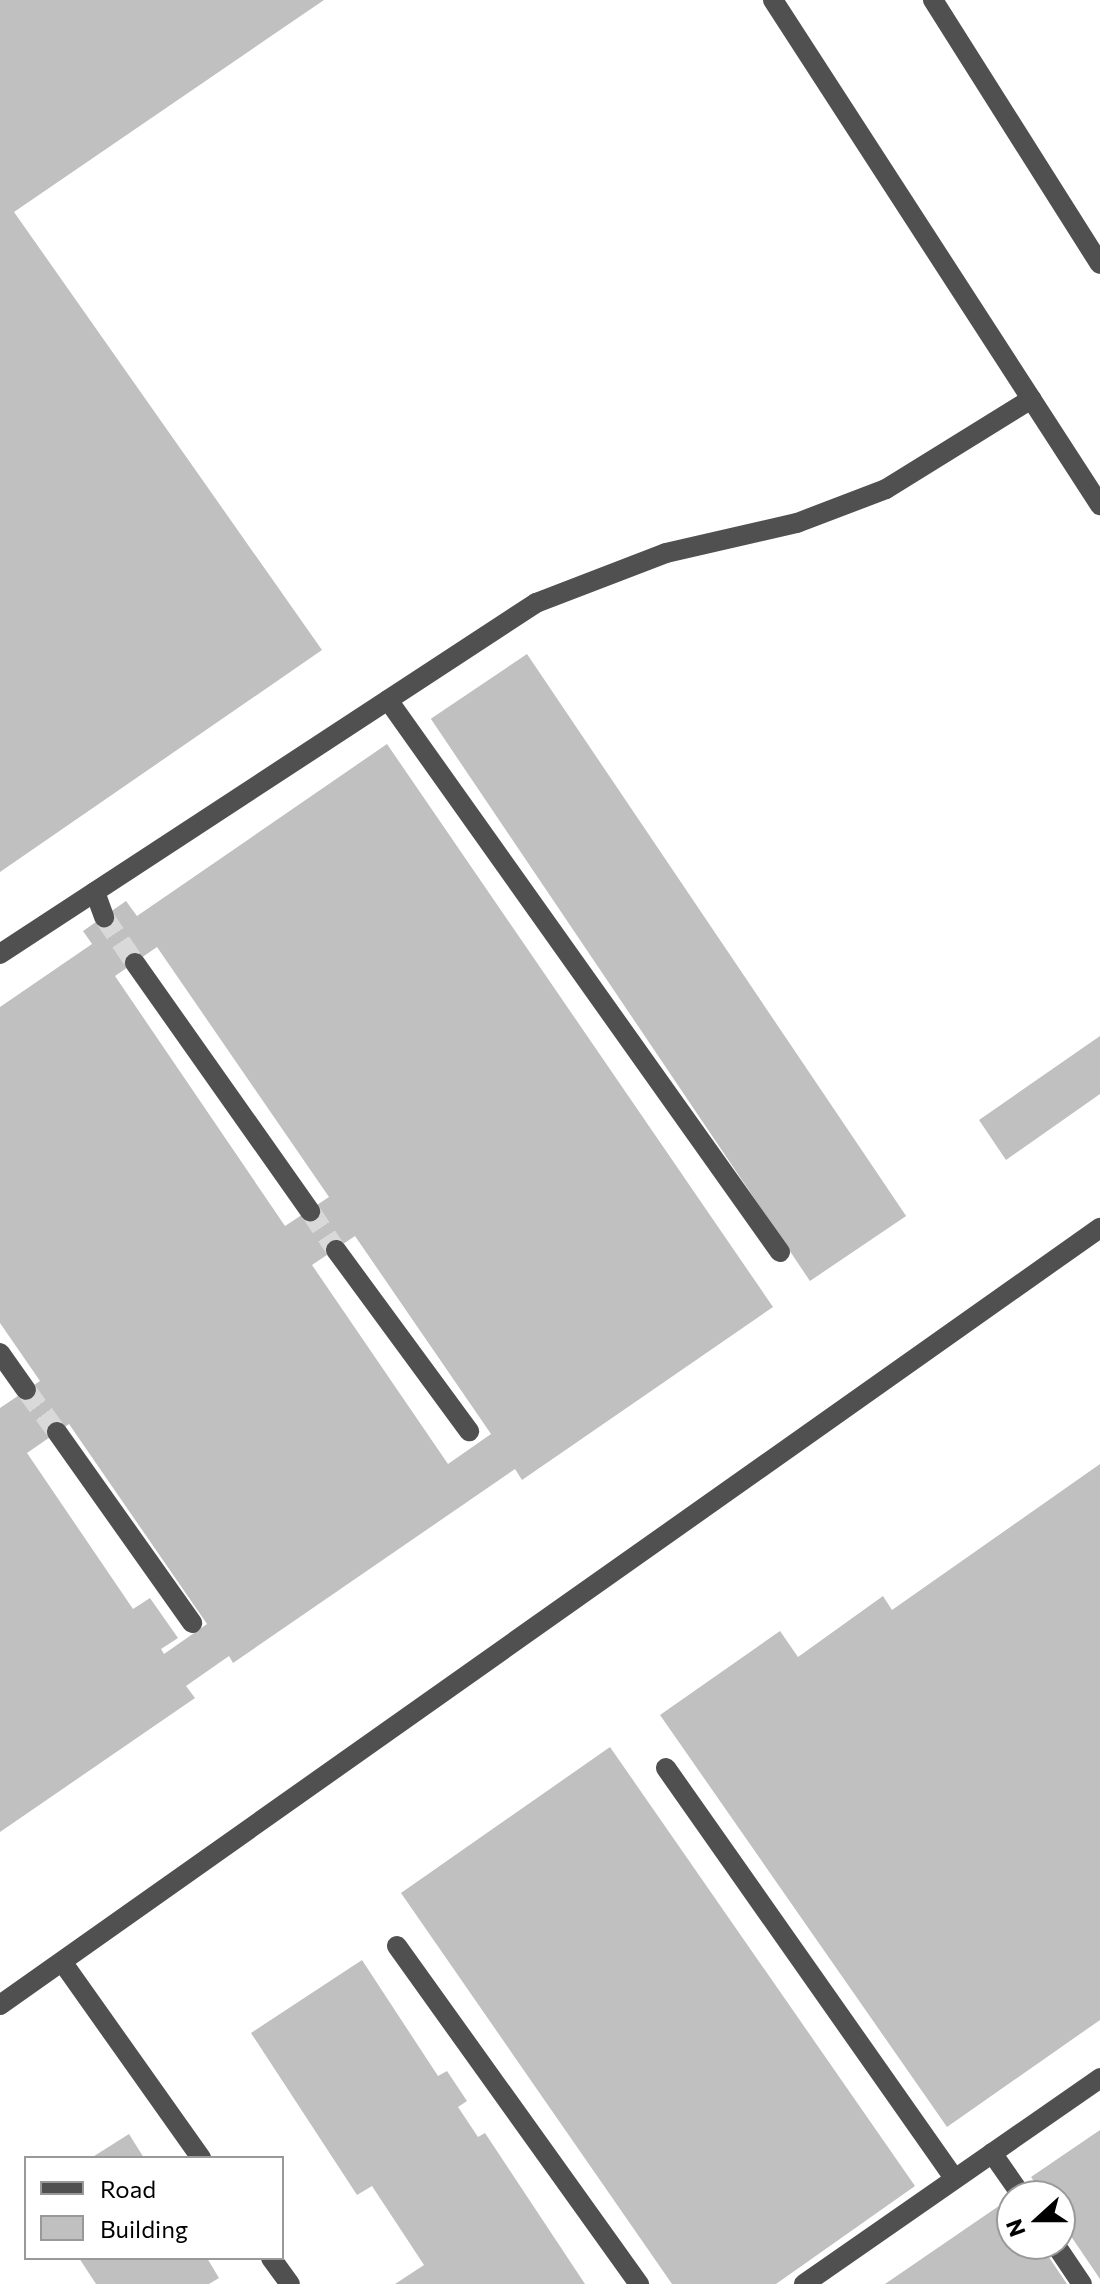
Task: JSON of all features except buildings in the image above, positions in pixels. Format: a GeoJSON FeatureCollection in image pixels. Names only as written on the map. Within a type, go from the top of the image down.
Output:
{"type":"FeatureCollection","features":[{"type":"Feature","properties":{"kind":"street"},"geometry":{"type":"LineString","coordinates":[[773,0],[1100,505]]}},
{"type":"Feature","properties":{"kind":"street"},"geometry":{"type":"LineString","coordinates":[[933,0],[1100,264]]}},
{"type":"Feature","properties":{"kind":"street"},"geometry":{"type":"LineString","coordinates":[[0,954],[536,603],[666,553],[797,523],[886,489],[1031,399]]}},
{"type":"Feature","properties":{"kind":"street"},"geometry":{"type":"LineString","coordinates":[[388,700],[780,1252]]}},
{"type":"Feature","properties":{"kind":"street"},"geometry":{"type":"LineString","coordinates":[[95,892],[104,917]]}},
{"type":"Feature","properties":{"kind":"street"},"geometry":{"type":"LineString","coordinates":[[135,963],[310,1211]]}},
{"type":"Feature","properties":{"kind":"street"},"geometry":{"type":"LineString","coordinates":[[0,2005],[1100,1228]]}},
{"type":"Feature","properties":{"kind":"street"},"geometry":{"type":"LineString","coordinates":[[336,1250],[469,1431]]}},
{"type":"Feature","properties":{"kind":"street"},"geometry":{"type":"LineString","coordinates":[[0,1353],[26,1390]]}},
{"type":"Feature","properties":{"kind":"street"},"geometry":{"type":"LineString","coordinates":[[57,1432],[192,1623]]}},
{"type":"Feature","properties":{"kind":"street"},"geometry":{"type":"LineString","coordinates":[[666,1768],[954,2178]]}},
{"type":"Feature","properties":{"kind":"street"},"geometry":{"type":"LineString","coordinates":[[397,1946],[639,2284]]}},
{"type":"Feature","properties":{"kind":"street"},"geometry":{"type":"LineString","coordinates":[[63,1963],[200,2156]]}},
{"type":"Feature","properties":{"kind":"street"},"geometry":{"type":"LineString","coordinates":[[804,2284],[1100,2078]]}},
{"type":"Feature","properties":{"kind":"street"},"geometry":{"type":"LineString","coordinates":[[992,2153],[1011,2180]]}},
{"type":"Feature","properties":{"kind":"street"},"geometry":{"type":"LineString","coordinates":[[272,2260],[290,2284]]}},
{"type":"Feature","properties":{"kind":"street"},"geometry":{"type":"LineString","coordinates":[[1066,2260],[1082,2284]]}},
{"type":"Feature","properties":{"kind":"tunnel"},"geometry":{"type":"LineString","coordinates":[[104,917],[135,963]]}},
{"type":"Feature","properties":{"kind":"tunnel"},"geometry":{"type":"LineString","coordinates":[[310,1211],[336,1250]]}},
{"type":"Feature","properties":{"kind":"tunnel"},"geometry":{"type":"LineString","coordinates":[[26,1390],[57,1432]]}}]}
